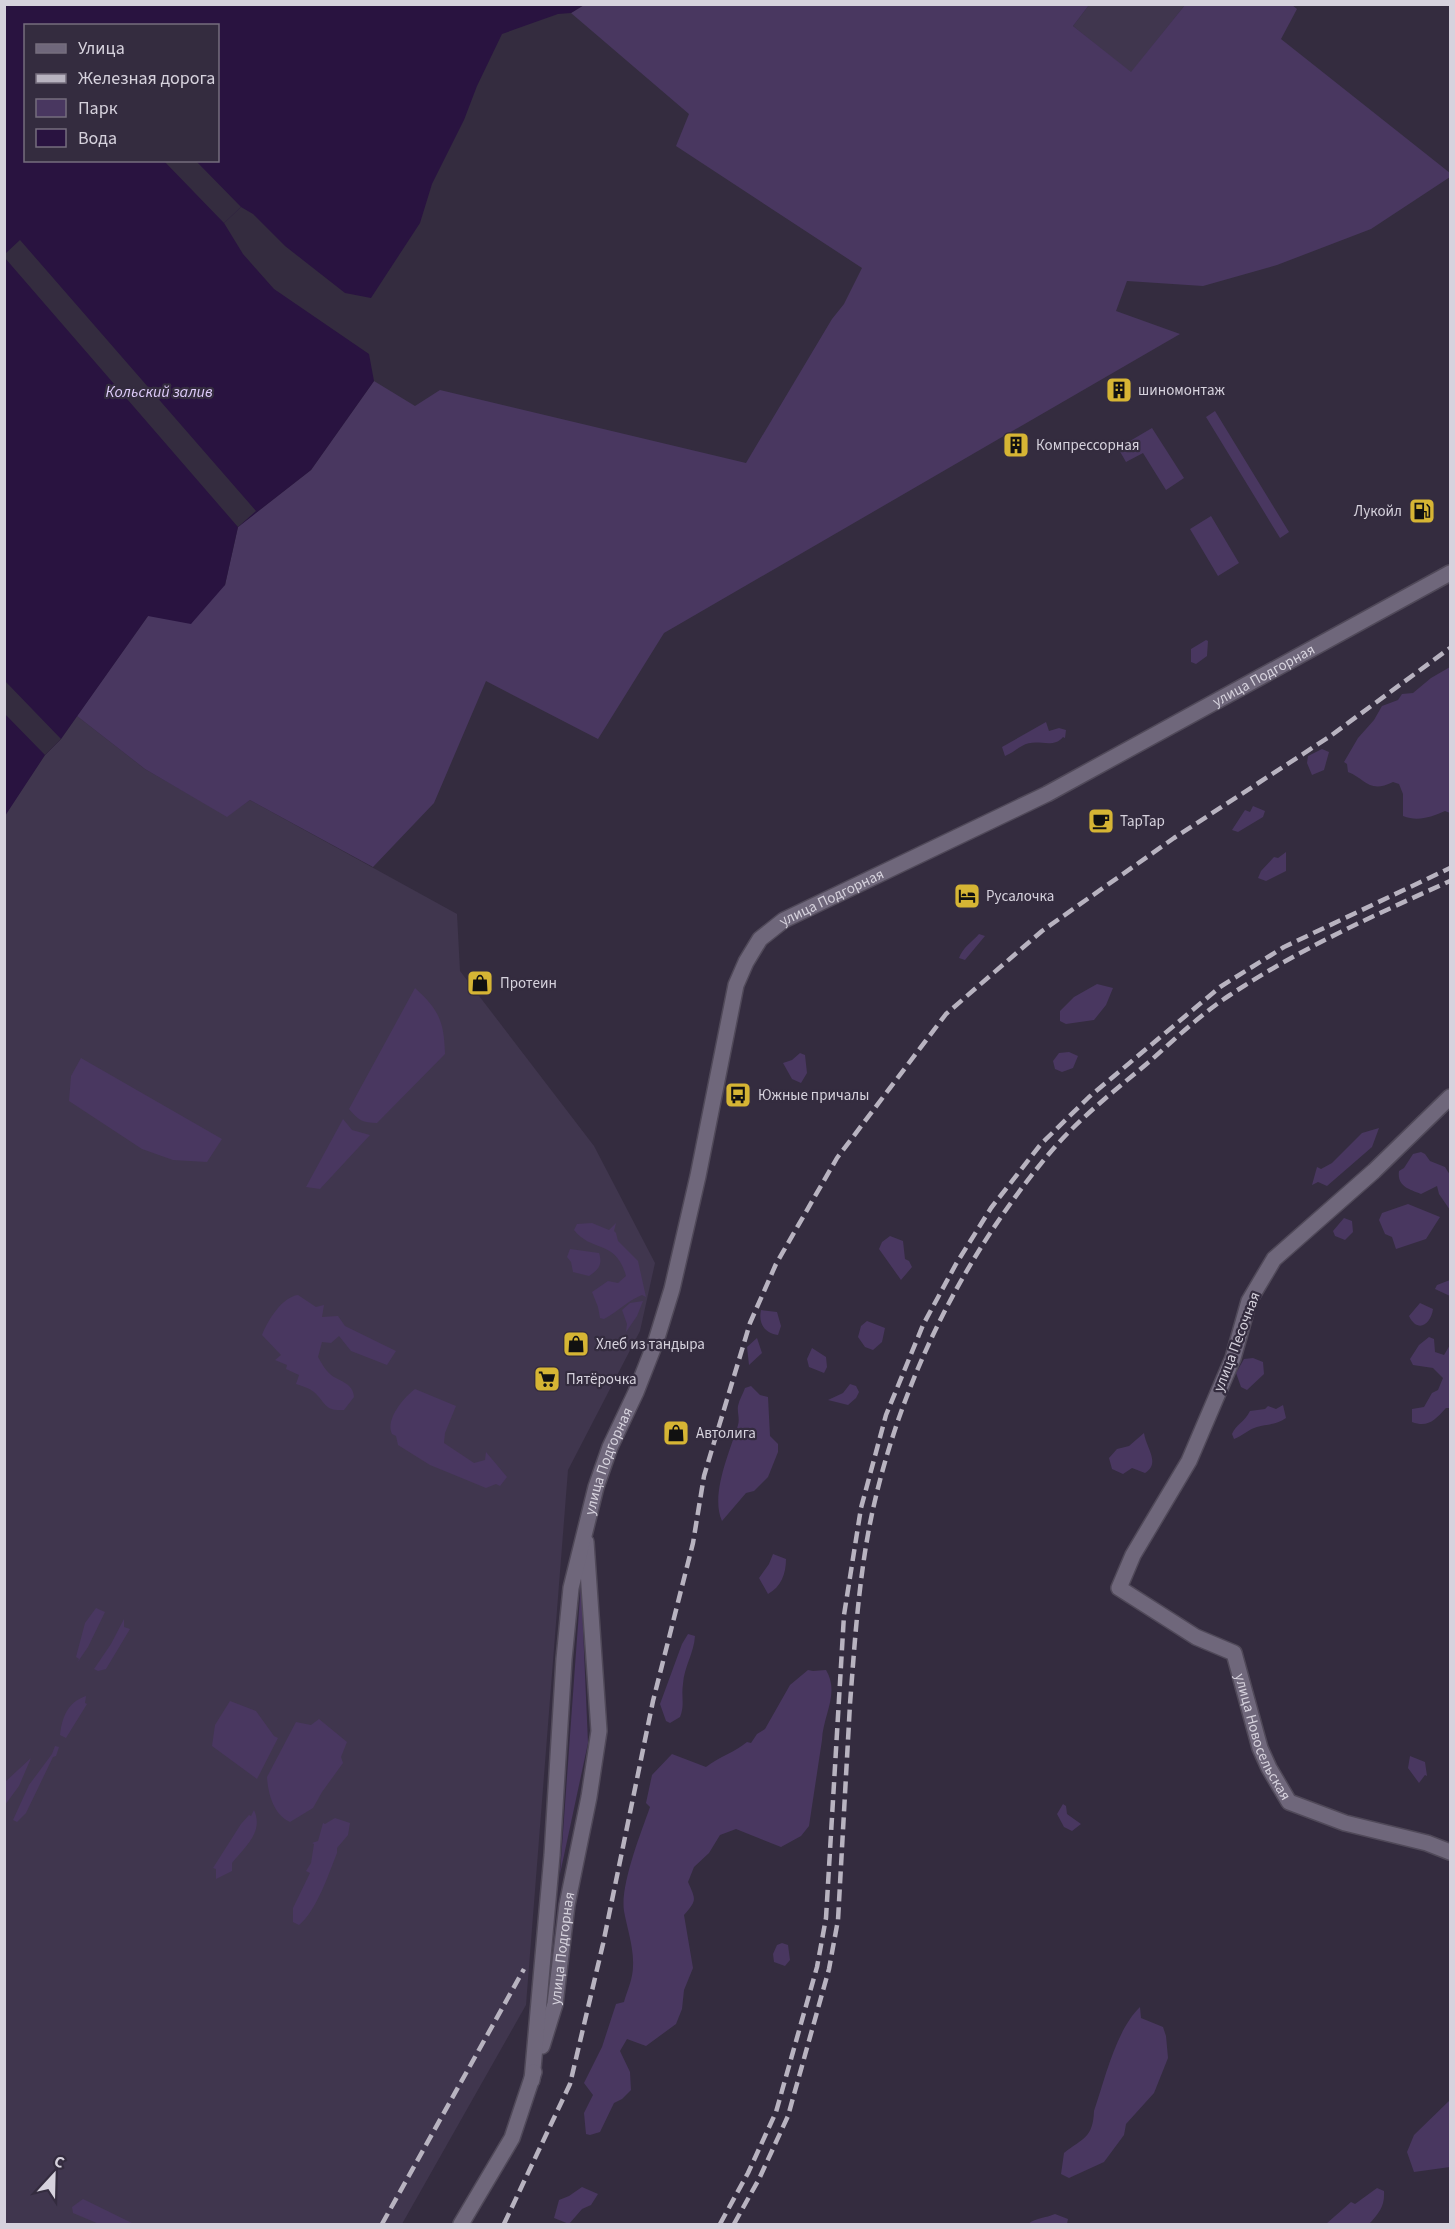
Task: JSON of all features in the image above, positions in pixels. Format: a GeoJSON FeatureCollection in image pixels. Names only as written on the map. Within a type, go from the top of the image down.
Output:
{"type":"FeatureCollection","features":[{"type":"Feature","properties":{"kind":"main road","name":"улица Подгорная"},"geometry":{"type":"LineString","coordinates":[[531,2080],[551,1867],[564,1659],[571,1588],[596,1487],[610,1447],[652,1351],[672,1289],[698,1176],[736,985],[760,939],[784,920],[1047,794],[1450,573]]}},
{"type":"Feature","properties":{"kind":"main road","name":"улица Песочная"},"geometry":{"type":"LineString","coordinates":[[1196,1637],[1119,1588],[1133,1555],[1189,1461],[1233,1358],[1249,1301],[1274,1259],[1374,1171],[1450,1097]]}},
{"type":"Feature","properties":{"kind":"main road","name":"улица Подгорная"},"geometry":{"type":"LineString","coordinates":[[460,2224],[512,2138],[555,2004],[567,1905],[589,1797],[599,1731],[586,1527]]}},
{"type":"Feature","properties":{"kind":"main road","name":"улица Новосельская"},"geometry":{"type":"LineString","coordinates":[[1196,1637],[1234,1653],[1260,1748],[1289,1802],[1345,1823],[1427,1843],[1450,1852]]}},
{"type":"Feature","properties":{"kind":"shaded area"},"geometry":{"type":"Polygon","coordinates":[[[1089,5],[1185,5],[1131,73],[1073,26],[1089,5]]]}},
{"type":"Feature","properties":{"kind":"shaded area"},"geometry":{"type":"Polygon","coordinates":[[[77,716],[145,769],[227,816],[250,800],[457,914],[460,971],[594,1146],[655,1263],[640,1331],[568,1470],[526,2005],[402,2224],[5,2224],[4,816],[45,755],[61,739],[77,716]]]}},
{"type":"Feature","properties":{"kind":"green space"},"geometry":{"type":"Polygon","coordinates":[[[584,5],[1089,5],[1073,26],[1131,72],[1185,5],[1292,5],[1297,9],[1281,39],[1450,173],[1450,177],[1371,229],[1277,265],[1203,286],[1127,281],[1116,311],[1180,334],[664,633],[598,739],[486,681],[434,803],[373,867],[250,800],[227,817],[145,769],[77,716],[148,616],[225,585],[238,527],[311,470],[374,381],[415,406],[440,390],[746,463],[832,319],[844,304],[862,268],[676,146],[689,114],[571,13],[584,5]]]}},
{"type":"Feature","properties":{"kind":"green space"},"geometry":{"type":"Polygon","coordinates":[[[1215,411],[1289,532],[1280,538],[1206,417],[1215,411]]]}},
{"type":"Feature","properties":{"kind":"green space"},"geometry":{"type":"Polygon","coordinates":[[[1152,428],[1184,478],[1166,490],[1143,453],[1126,462],[1118,448],[1152,428]]]}},
{"type":"Feature","properties":{"kind":"green space"},"geometry":{"type":"Polygon","coordinates":[[[1211,516],[1239,563],[1218,576],[1190,529],[1211,516]]]}},
{"type":"Feature","properties":{"kind":"green space"},"geometry":{"type":"Polygon","coordinates":[[[1208,641],[1207,656],[1196,664],[1191,662],[1191,649],[1208,641]]]}},
{"type":"Feature","properties":{"kind":"green space"},"geometry":{"type":"Polygon","coordinates":[[[1450,667],[1450,813],[1445,811],[1424,818],[1409,818],[1403,816],[1403,794],[1399,784],[1393,782],[1373,786],[1368,784],[1348,772],[1347,764],[1344,762],[1358,738],[1374,720],[1382,706],[1398,700],[1402,694],[1413,693],[1431,678],[1450,667]]]}},
{"type":"Feature","properties":{"kind":"green space"},"geometry":{"type":"Polygon","coordinates":[[[1046,722],[1049,731],[1059,728],[1066,730],[1065,738],[1054,743],[1027,744],[1005,756],[1002,747],[1046,722]]]}},
{"type":"Feature","properties":{"kind":"green space"},"geometry":{"type":"Polygon","coordinates":[[[1322,749],[1329,752],[1324,770],[1312,775],[1307,763],[1308,756],[1322,749]]]}},
{"type":"Feature","properties":{"kind":"green space"},"geometry":{"type":"Polygon","coordinates":[[[1253,806],[1265,811],[1263,817],[1238,832],[1232,830],[1245,810],[1250,812],[1253,806]]]}},
{"type":"Feature","properties":{"kind":"green space"},"geometry":{"type":"Polygon","coordinates":[[[1286,852],[1286,871],[1266,881],[1258,878],[1261,871],[1274,857],[1278,858],[1286,852]]]}},
{"type":"Feature","properties":{"kind":"green space"},"geometry":{"type":"Polygon","coordinates":[[[979,934],[985,936],[965,960],[959,958],[965,948],[979,934]]]}},
{"type":"Feature","properties":{"kind":"green space"},"geometry":{"type":"Polygon","coordinates":[[[1097,984],[1113,988],[1106,1005],[1094,1020],[1066,1024],[1060,1021],[1060,1011],[1074,997],[1097,984]]]}},
{"type":"Feature","properties":{"kind":"green space"},"geometry":{"type":"Polygon","coordinates":[[[415,988],[430,1003],[439,1017],[445,1054],[377,1123],[364,1121],[349,1109],[415,988]]]}},
{"type":"Feature","properties":{"kind":"green space"},"geometry":{"type":"Polygon","coordinates":[[[1069,1052],[1078,1056],[1073,1068],[1062,1072],[1055,1069],[1053,1061],[1059,1053],[1069,1052]]]}},
{"type":"Feature","properties":{"kind":"green space"},"geometry":{"type":"Polygon","coordinates":[[[800,1053],[805,1055],[807,1073],[801,1083],[792,1079],[783,1063],[792,1060],[800,1053]]]}},
{"type":"Feature","properties":{"kind":"green space"},"geometry":{"type":"Polygon","coordinates":[[[81,1058],[222,1139],[207,1162],[173,1160],[142,1149],[69,1101],[71,1076],[81,1058]]]}},
{"type":"Feature","properties":{"kind":"green space"},"geometry":{"type":"Polygon","coordinates":[[[343,1119],[352,1130],[370,1135],[320,1189],[306,1187],[343,1119]]]}},
{"type":"Feature","properties":{"kind":"green space"},"geometry":{"type":"Polygon","coordinates":[[[1379,1128],[1372,1147],[1327,1186],[1318,1182],[1312,1185],[1317,1167],[1321,1169],[1332,1163],[1362,1133],[1379,1128]]]}},
{"type":"Feature","properties":{"kind":"green space"},"geometry":{"type":"Polygon","coordinates":[[[1421,1152],[1430,1161],[1445,1167],[1450,1175],[1450,1210],[1439,1194],[1437,1186],[1421,1194],[1402,1184],[1400,1180],[1399,1171],[1404,1168],[1413,1154],[1421,1152]]]}},
{"type":"Feature","properties":{"kind":"green space"},"geometry":{"type":"Polygon","coordinates":[[[1408,1204],[1440,1217],[1426,1239],[1396,1249],[1392,1237],[1385,1234],[1379,1220],[1382,1213],[1408,1204]]]}},
{"type":"Feature","properties":{"kind":"green space"},"geometry":{"type":"Polygon","coordinates":[[[1344,1218],[1352,1221],[1353,1232],[1345,1240],[1335,1236],[1333,1231],[1344,1218]]]}},
{"type":"Feature","properties":{"kind":"green space"},"geometry":{"type":"Polygon","coordinates":[[[592,1223],[609,1230],[616,1223],[614,1231],[618,1241],[638,1261],[646,1297],[642,1295],[637,1297],[604,1319],[600,1318],[592,1292],[608,1281],[618,1283],[626,1276],[616,1256],[588,1242],[574,1230],[577,1224],[592,1223]]]}},
{"type":"Feature","properties":{"kind":"green space"},"geometry":{"type":"Polygon","coordinates":[[[890,1236],[903,1241],[905,1259],[912,1267],[901,1280],[879,1249],[882,1242],[890,1236]]]}},
{"type":"Feature","properties":{"kind":"green space"},"geometry":{"type":"Polygon","coordinates":[[[570,1249],[599,1253],[599,1267],[589,1276],[573,1272],[571,1262],[567,1257],[570,1249]]]}},
{"type":"Feature","properties":{"kind":"green space"},"geometry":{"type":"Polygon","coordinates":[[[1450,1280],[1450,1296],[1435,1289],[1437,1285],[1450,1280]]]}},
{"type":"Feature","properties":{"kind":"green space"},"geometry":{"type":"Polygon","coordinates":[[[298,1295],[316,1307],[324,1305],[322,1317],[338,1316],[345,1326],[396,1351],[387,1365],[351,1351],[339,1336],[331,1343],[322,1342],[318,1357],[323,1366],[330,1374],[348,1385],[353,1392],[354,1397],[344,1410],[329,1408],[314,1392],[296,1384],[299,1375],[286,1369],[287,1365],[275,1360],[281,1355],[262,1335],[281,1305],[298,1295]]]}},
{"type":"Feature","properties":{"kind":"green space"},"geometry":{"type":"Polygon","coordinates":[[[643,1301],[637,1316],[626,1332],[627,1324],[622,1310],[630,1303],[643,1301]]]}},
{"type":"Feature","properties":{"kind":"green space"},"geometry":{"type":"Polygon","coordinates":[[[1420,1303],[1433,1309],[1427,1323],[1420,1326],[1416,1325],[1409,1316],[1420,1303]]]}},
{"type":"Feature","properties":{"kind":"green space"},"geometry":{"type":"Polygon","coordinates":[[[761,1310],[777,1312],[781,1326],[778,1335],[766,1330],[761,1320],[761,1310]]]}},
{"type":"Feature","properties":{"kind":"green space"},"geometry":{"type":"Polygon","coordinates":[[[867,1321],[885,1328],[882,1342],[873,1350],[865,1347],[858,1337],[861,1326],[867,1321]]]}},
{"type":"Feature","properties":{"kind":"green space"},"geometry":{"type":"Polygon","coordinates":[[[1429,1337],[1434,1339],[1435,1352],[1444,1355],[1450,1345],[1450,1408],[1446,1408],[1431,1422],[1418,1424],[1412,1422],[1412,1409],[1424,1407],[1432,1393],[1438,1390],[1443,1378],[1433,1368],[1413,1365],[1410,1359],[1419,1345],[1429,1337]]]}},
{"type":"Feature","properties":{"kind":"green space"},"geometry":{"type":"Polygon","coordinates":[[[757,1338],[762,1353],[749,1365],[747,1347],[757,1338]]]}},
{"type":"Feature","properties":{"kind":"green space"},"geometry":{"type":"Polygon","coordinates":[[[812,1348],[826,1357],[827,1367],[824,1373],[809,1367],[807,1359],[812,1348]]]}},
{"type":"Feature","properties":{"kind":"green space"},"geometry":{"type":"Polygon","coordinates":[[[1253,1358],[1263,1362],[1264,1374],[1247,1390],[1241,1387],[1236,1373],[1244,1359],[1253,1358]]]}},
{"type":"Feature","properties":{"kind":"green space"},"geometry":{"type":"Polygon","coordinates":[[[850,1384],[856,1386],[859,1392],[848,1405],[828,1400],[843,1393],[850,1384]]]}},
{"type":"Feature","properties":{"kind":"green space"},"geometry":{"type":"Polygon","coordinates":[[[751,1386],[760,1395],[768,1397],[770,1436],[778,1444],[778,1452],[768,1477],[754,1491],[746,1493],[722,1521],[718,1499],[722,1473],[739,1423],[739,1404],[745,1388],[751,1386]]]}},
{"type":"Feature","properties":{"kind":"green space"},"geometry":{"type":"Polygon","coordinates":[[[415,1389],[456,1406],[445,1433],[444,1443],[474,1463],[485,1460],[486,1452],[507,1477],[500,1486],[496,1484],[486,1488],[430,1465],[398,1445],[396,1436],[392,1434],[390,1428],[391,1422],[405,1398],[415,1389]]]}},
{"type":"Feature","properties":{"kind":"green space"},"geometry":{"type":"Polygon","coordinates":[[[1283,1405],[1286,1418],[1254,1428],[1234,1439],[1232,1434],[1250,1411],[1265,1409],[1268,1406],[1276,1409],[1283,1405]]]}},
{"type":"Feature","properties":{"kind":"green space"},"geometry":{"type":"Polygon","coordinates":[[[1144,1433],[1152,1460],[1150,1469],[1145,1473],[1132,1468],[1123,1474],[1112,1469],[1109,1458],[1117,1449],[1129,1446],[1144,1433]]]}},
{"type":"Feature","properties":{"kind":"green space"},"geometry":{"type":"Polygon","coordinates":[[[773,1554],[786,1559],[786,1565],[779,1584],[768,1594],[759,1578],[773,1554]]]}},
{"type":"Feature","properties":{"kind":"green space"},"geometry":{"type":"Polygon","coordinates":[[[581,1583],[588,1743],[560,1874],[581,1583]]]}},
{"type":"Feature","properties":{"kind":"green space"},"geometry":{"type":"Polygon","coordinates":[[[96,1608],[105,1612],[88,1647],[77,1663],[79,1659],[76,1657],[85,1623],[96,1608]]]}},
{"type":"Feature","properties":{"kind":"green space"},"geometry":{"type":"Polygon","coordinates":[[[124,1619],[124,1627],[130,1629],[106,1669],[98,1671],[94,1669],[111,1644],[124,1619]]]}},
{"type":"Feature","properties":{"kind":"green space"},"geometry":{"type":"Polygon","coordinates":[[[688,1634],[695,1636],[684,1678],[683,1705],[680,1717],[670,1723],[666,1721],[660,1704],[682,1644],[688,1634]]]}},
{"type":"Feature","properties":{"kind":"green space"},"geometry":{"type":"Polygon","coordinates":[[[808,1670],[826,1670],[831,1687],[809,1826],[801,1836],[781,1847],[736,1829],[720,1835],[709,1853],[694,1867],[688,1882],[694,1900],[684,1915],[693,1968],[684,1990],[682,2009],[676,2024],[646,2046],[627,2039],[620,2051],[630,2072],[631,2090],[614,2103],[600,2132],[586,2134],[584,2113],[593,2095],[584,2083],[602,2047],[616,2004],[624,2002],[632,1976],[632,1952],[624,1911],[625,1887],[650,1807],[646,1803],[652,1775],[672,1754],[706,1767],[747,1742],[751,1743],[757,1734],[765,1729],[790,1685],[808,1670]]]}},
{"type":"Feature","properties":{"kind":"green space"},"geometry":{"type":"Polygon","coordinates":[[[86,1696],[85,1703],[87,1704],[66,1738],[60,1735],[62,1722],[70,1706],[86,1696]]]}},
{"type":"Feature","properties":{"kind":"green space"},"geometry":{"type":"Polygon","coordinates":[[[230,1701],[256,1711],[274,1736],[278,1738],[257,1779],[212,1746],[215,1725],[230,1701]]]}},
{"type":"Feature","properties":{"kind":"green space"},"geometry":{"type":"Polygon","coordinates":[[[319,1719],[347,1742],[341,1757],[343,1763],[313,1808],[290,1822],[284,1819],[276,1809],[267,1777],[296,1722],[311,1725],[319,1719]]]}},
{"type":"Feature","properties":{"kind":"green space"},"geometry":{"type":"Polygon","coordinates":[[[55,1746],[59,1747],[56,1756],[53,1757],[26,1813],[17,1822],[13,1820],[29,1785],[52,1754],[55,1746]]]}},
{"type":"Feature","properties":{"kind":"green space"},"geometry":{"type":"Polygon","coordinates":[[[1410,1756],[1425,1762],[1427,1776],[1425,1775],[1419,1783],[1408,1768],[1410,1756]]]}},
{"type":"Feature","properties":{"kind":"green space"},"geometry":{"type":"Polygon","coordinates":[[[31,1758],[19,1786],[5,1805],[5,1782],[31,1758]]]}},
{"type":"Feature","properties":{"kind":"green space"},"geometry":{"type":"Polygon","coordinates":[[[1063,1804],[1066,1806],[1067,1814],[1081,1824],[1072,1831],[1064,1827],[1057,1814],[1063,1804]]]}},
{"type":"Feature","properties":{"kind":"green space"},"geometry":{"type":"Polygon","coordinates":[[[254,1810],[257,1825],[252,1839],[232,1863],[232,1871],[216,1879],[216,1869],[213,1868],[241,1824],[249,1815],[251,1816],[254,1810]]]}},
{"type":"Feature","properties":{"kind":"green space"},"geometry":{"type":"Polygon","coordinates":[[[335,1818],[350,1823],[348,1835],[337,1848],[337,1853],[316,1902],[299,1925],[293,1922],[293,1908],[310,1873],[306,1871],[311,1863],[314,1844],[312,1843],[318,1841],[323,1823],[335,1818]]]}},
{"type":"Feature","properties":{"kind":"green space"},"geometry":{"type":"Polygon","coordinates":[[[782,1943],[788,1945],[790,1960],[785,1966],[774,1962],[773,1954],[777,1945],[782,1943]]]}},
{"type":"Feature","properties":{"kind":"green space"},"geometry":{"type":"Polygon","coordinates":[[[1140,2007],[1141,2018],[1163,2027],[1166,2036],[1168,2058],[1154,2093],[1126,2124],[1124,2135],[1104,2162],[1069,2178],[1061,2174],[1064,2153],[1082,2140],[1092,2127],[1094,2111],[1118,2042],[1124,2028],[1140,2007]]]}},
{"type":"Feature","properties":{"kind":"green space"},"geometry":{"type":"Polygon","coordinates":[[[1450,2100],[1450,2167],[1414,2172],[1407,2152],[1414,2135],[1450,2100]]]}},
{"type":"Feature","properties":{"kind":"green space"},"geometry":{"type":"Polygon","coordinates":[[[582,2187],[598,2194],[591,2205],[582,2209],[569,2224],[554,2218],[559,2200],[582,2187]]]}},
{"type":"Feature","properties":{"kind":"green space"},"geometry":{"type":"Polygon","coordinates":[[[1377,2188],[1384,2191],[1383,2201],[1378,2213],[1369,2224],[1326,2224],[1351,2202],[1355,2204],[1377,2188]]]}},
{"type":"Feature","properties":{"kind":"green space"},"geometry":{"type":"Polygon","coordinates":[[[83,2199],[134,2224],[99,2224],[73,2213],[72,2207],[83,2199]]]}},
{"type":"Feature","properties":{"kind":"green space"},"geometry":{"type":"Polygon","coordinates":[[[1055,2214],[1068,2219],[1067,2224],[1028,2224],[1034,2220],[1055,2214]]]}},
{"type":"Feature","properties":{"kind":"water","name":"Кольский залив"},"geometry":{"type":"Polygon","coordinates":[[[5,5],[584,5],[571,13],[558,14],[502,34],[477,86],[464,120],[432,184],[420,223],[371,298],[345,293],[285,246],[253,214],[241,207],[224,223],[243,254],[274,289],[369,354],[374,381],[311,470],[238,527],[225,585],[191,624],[148,616],[61,739],[45,755],[5,816],[5,5]]]}},
{"type":"Feature","properties":{"kind":"pier"},"geometry":{"type":"Polygon","coordinates":[[[165,162],[197,162],[241,207],[224,223],[165,162]]]}},
{"type":"Feature","properties":{"kind":"pier"},"geometry":{"type":"Polygon","coordinates":[[[20,240],[256,511],[238,527],[5,258],[5,254],[20,240]]]}},
{"type":"Feature","properties":{"kind":"pier"},"geometry":{"type":"Polygon","coordinates":[[[5,681],[61,739],[45,755],[5,714],[5,681]]]}},
{"type":"Feature","properties":{"kind":"railway"},"geometry":{"type":"LineString","coordinates":[[504,2224],[570,2084],[603,1944],[653,1701],[693,1543],[704,1476],[750,1323],[776,1264],[837,1158],[946,1014],[1042,931],[1174,838],[1329,737],[1450,648]]}},
{"type":"Feature","properties":{"kind":"railway"},"geometry":{"type":"LineString","coordinates":[[720,2224],[748,2173],[776,2112],[817,1967],[826,1918],[844,1615],[861,1508],[886,1415],[923,1325],[956,1264],[991,1208],[1041,1144],[1089,1097],[1220,987],[1284,947],[1450,868]]}},
{"type":"Feature","properties":{"kind":"railway"},"geometry":{"type":"LineString","coordinates":[[734,2224],[759,2179],[788,2116],[829,1969],[838,1920],[858,1606],[873,1509],[885,1461],[901,1413],[919,1367],[963,1278],[1017,1194],[1059,1142],[1096,1106],[1198,1018],[1256,978],[1310,948],[1450,881]]}},
{"type":"Feature","properties":{"kind":"railway"},"geometry":{"type":"LineString","coordinates":[[382,2224],[524,1969]]}},
{"type":"Feature","properties":{"kind":"place","name":"шиномонтаж"},"geometry":{"type":"Point","coordinates":[1119,390]}},
{"type":"Feature","properties":{"kind":"place","name":"Компрессорная"},"geometry":{"type":"Point","coordinates":[1016,445]}},
{"type":"Feature","properties":{"kind":"place","name":"Лукойл"},"geometry":{"type":"Point","coordinates":[1422,511]}},
{"type":"Feature","properties":{"kind":"place","name":"ТарТар"},"geometry":{"type":"Point","coordinates":[1101,821]}},
{"type":"Feature","properties":{"kind":"place","name":"Русалочка"},"geometry":{"type":"Point","coordinates":[967,896]}},
{"type":"Feature","properties":{"kind":"place","name":"Протеин"},"geometry":{"type":"Point","coordinates":[480,983]}},
{"type":"Feature","properties":{"kind":"place","name":"Южные причалы"},"geometry":{"type":"Point","coordinates":[738,1095]}},
{"type":"Feature","properties":{"kind":"place","name":"Хлеб из тандыра"},"geometry":{"type":"Point","coordinates":[576,1344]}},
{"type":"Feature","properties":{"kind":"place","name":"Пятёрочка"},"geometry":{"type":"Point","coordinates":[547,1379]}},
{"type":"Feature","properties":{"kind":"place","name":"Автолига"},"geometry":{"type":"Point","coordinates":[676,1433]}}]}
